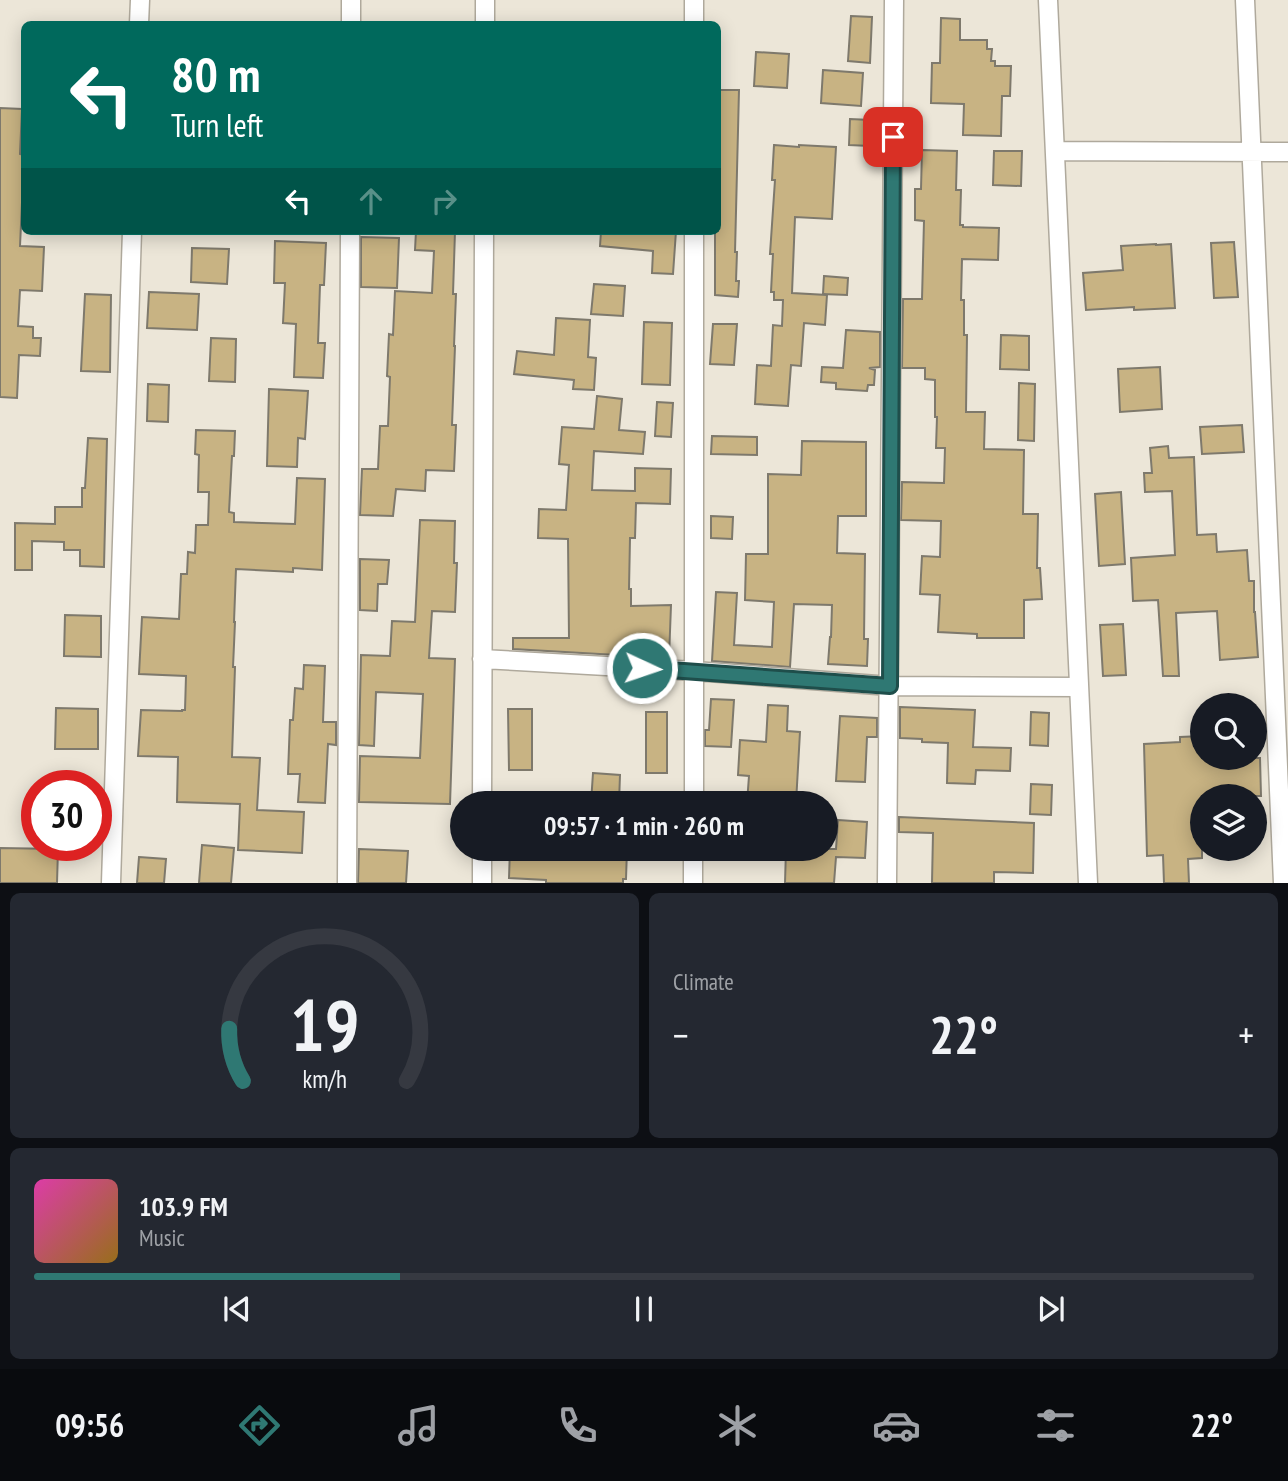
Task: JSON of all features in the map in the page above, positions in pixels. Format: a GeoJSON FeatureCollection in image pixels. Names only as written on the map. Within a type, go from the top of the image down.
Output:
{"type":"FeatureCollection","features":[{"type":"Feature","properties":{"kind":"street"},"geometry":{"type":"LineString","coordinates":[[139,21],[140,0]]}},
{"type":"Feature","properties":{"kind":"street"},"geometry":{"type":"LineString","coordinates":[[351,0],[351,21]]}},
{"type":"Feature","properties":{"kind":"street"},"geometry":{"type":"LineString","coordinates":[[485,0],[485,21]]}},
{"type":"Feature","properties":{"kind":"street"},"geometry":{"type":"LineString","coordinates":[[694,0],[694,21]]}},
{"type":"Feature","properties":{"kind":"street"},"geometry":{"type":"LineString","coordinates":[[887,883],[894,0]]}},
{"type":"Feature","properties":{"kind":"street"},"geometry":{"type":"LineString","coordinates":[[1048,0],[1088,883]]}},
{"type":"Feature","properties":{"kind":"street"},"geometry":{"type":"LineString","coordinates":[[1245,0],[1283,883]]}},
{"type":"Feature","properties":{"kind":"street"},"geometry":{"type":"LineString","coordinates":[[1055,151],[1288,152]]}},
{"type":"Feature","properties":{"kind":"street"},"geometry":{"type":"LineString","coordinates":[[111,883],[132,235]]}},
{"type":"Feature","properties":{"kind":"street"},"geometry":{"type":"LineString","coordinates":[[347,883],[350,235]]}},
{"type":"Feature","properties":{"kind":"street"},"geometry":{"type":"LineString","coordinates":[[482,791],[484,235]]}},
{"type":"Feature","properties":{"kind":"street"},"geometry":{"type":"LineString","coordinates":[[694,235],[694,791]]}},
{"type":"Feature","properties":{"kind":"street"},"geometry":{"type":"LineString","coordinates":[[482,659],[890,686],[1079,687]]}},
{"type":"Feature","properties":{"kind":"street"},"geometry":{"type":"LineString","coordinates":[[482,861],[482,883]]}},
{"type":"Feature","properties":{"kind":"street"},"geometry":{"type":"LineString","coordinates":[[693,861],[693,883]]}},
{"type":"Feature","properties":{"kind":"building"},"geometry":{"type":"Polygon","coordinates":[[[851,16],[872,17],[870,63],[848,61],[851,16]]]}},
{"type":"Feature","properties":{"kind":"building"},"geometry":{"type":"Polygon","coordinates":[[[941,18],[960,19],[960,40],[987,40],[987,49],[992,49],[991,61],[995,61],[995,66],[1011,66],[1010,96],[1002,96],[1001,136],[963,135],[964,104],[931,103],[932,63],[940,63],[941,18]]]}},
{"type":"Feature","properties":{"kind":"building"},"geometry":{"type":"Polygon","coordinates":[[[756,52],[789,54],[787,88],[754,86],[756,52]]]}},
{"type":"Feature","properties":{"kind":"building"},"geometry":{"type":"Polygon","coordinates":[[[823,70],[863,73],[861,106],[821,103],[823,70]]]}},
{"type":"Feature","properties":{"kind":"building"},"geometry":{"type":"Polygon","coordinates":[[[721,90],[739,90],[735,252],[738,297],[715,295],[715,235],[721,235],[721,90]]]}},
{"type":"Feature","properties":{"kind":"building"},"geometry":{"type":"Polygon","coordinates":[[[0,108],[21,109],[20,246],[44,247],[42,291],[20,290],[18,326],[33,327],[33,338],[41,338],[40,356],[19,355],[17,398],[0,397],[0,108]]]}},
{"type":"Feature","properties":{"kind":"building"},"geometry":{"type":"Polygon","coordinates":[[[850,119],[870,120],[870,146],[849,145],[850,119]]]}},
{"type":"Feature","properties":{"kind":"building"},"geometry":{"type":"Polygon","coordinates":[[[774,145],[836,147],[832,219],[795,217],[792,293],[827,295],[825,325],[804,323],[801,366],[791,365],[788,406],[755,404],[757,365],[771,366],[773,325],[782,326],[783,300],[774,300],[774,292],[771,292],[774,145]]]}},
{"type":"Feature","properties":{"kind":"building"},"geometry":{"type":"Polygon","coordinates":[[[922,150],[957,151],[956,190],[961,190],[960,225],[999,228],[998,260],[962,259],[961,300],[964,300],[964,335],[967,335],[966,412],[985,412],[984,449],[1024,450],[1023,514],[1038,514],[1037,568],[1040,568],[1042,599],[1024,600],[1024,638],[977,638],[977,634],[938,632],[940,595],[920,594],[922,556],[940,557],[941,521],[901,520],[902,482],[944,483],[945,448],[936,448],[935,380],[925,379],[925,368],[902,368],[903,299],[922,299],[924,221],[915,220],[915,189],[921,189],[922,150]]]}},
{"type":"Feature","properties":{"kind":"building"},"geometry":{"type":"Polygon","coordinates":[[[994,151],[1022,151],[1021,186],[993,185],[994,151]]]}},
{"type":"Feature","properties":{"kind":"building"},"geometry":{"type":"Polygon","coordinates":[[[416,235],[455,235],[452,425],[456,425],[454,471],[426,470],[425,491],[396,489],[393,516],[360,515],[362,469],[378,469],[380,426],[388,426],[389,334],[393,335],[395,291],[432,293],[434,251],[415,250],[416,235]]]}},
{"type":"Feature","properties":{"kind":"building"},"geometry":{"type":"Polygon","coordinates":[[[601,235],[676,235],[673,274],[652,273],[653,251],[600,246],[601,235]]]}},
{"type":"Feature","properties":{"kind":"building"},"geometry":{"type":"Polygon","coordinates":[[[361,237],[399,238],[397,288],[361,287],[361,237]]]}},
{"type":"Feature","properties":{"kind":"building"},"geometry":{"type":"Polygon","coordinates":[[[275,241],[326,243],[324,285],[320,285],[318,343],[325,343],[323,378],[294,377],[296,324],[283,323],[285,283],[274,283],[275,241]]]}},
{"type":"Feature","properties":{"kind":"building"},"geometry":{"type":"Polygon","coordinates":[[[1234,242],[1238,297],[1214,298],[1211,243],[1234,242]]]}},
{"type":"Feature","properties":{"kind":"building"},"geometry":{"type":"Polygon","coordinates":[[[1171,244],[1175,308],[1086,310],[1083,273],[1123,270],[1121,246],[1171,244]]]}},
{"type":"Feature","properties":{"kind":"building"},"geometry":{"type":"Polygon","coordinates":[[[192,248],[229,249],[227,284],[191,282],[192,248]]]}},
{"type":"Feature","properties":{"kind":"building"},"geometry":{"type":"Polygon","coordinates":[[[824,276],[848,278],[847,295],[823,294],[824,276]]]}},
{"type":"Feature","properties":{"kind":"building"},"geometry":{"type":"Polygon","coordinates":[[[594,284],[625,286],[623,316],[591,314],[594,284]]]}},
{"type":"Feature","properties":{"kind":"building"},"geometry":{"type":"Polygon","coordinates":[[[149,292],[199,294],[197,330],[147,328],[149,292]]]}},
{"type":"Feature","properties":{"kind":"building"},"geometry":{"type":"Polygon","coordinates":[[[85,294],[111,295],[110,372],[81,371],[85,294]]]}},
{"type":"Feature","properties":{"kind":"building"},"geometry":{"type":"Polygon","coordinates":[[[556,318],[590,320],[588,357],[596,358],[594,390],[573,389],[574,380],[514,374],[517,351],[554,355],[556,318]]]}},
{"type":"Feature","properties":{"kind":"building"},"geometry":{"type":"Polygon","coordinates":[[[644,322],[672,323],[670,385],[642,384],[644,322]]]}},
{"type":"Feature","properties":{"kind":"building"},"geometry":{"type":"Polygon","coordinates":[[[713,324],[737,324],[734,365],[710,364],[713,324]]]}},
{"type":"Feature","properties":{"kind":"building"},"geometry":{"type":"Polygon","coordinates":[[[846,330],[880,332],[880,367],[869,368],[875,370],[874,385],[868,385],[867,391],[836,389],[836,383],[821,382],[822,367],[843,368],[846,330]]]}},
{"type":"Feature","properties":{"kind":"building"},"geometry":{"type":"Polygon","coordinates":[[[1001,335],[1029,336],[1029,370],[1000,369],[1001,335]]]}},
{"type":"Feature","properties":{"kind":"building"},"geometry":{"type":"Polygon","coordinates":[[[211,338],[236,339],[235,382],[209,381],[211,338]]]}},
{"type":"Feature","properties":{"kind":"building"},"geometry":{"type":"Polygon","coordinates":[[[1160,367],[1162,409],[1120,412],[1118,369],[1160,367]]]}},
{"type":"Feature","properties":{"kind":"building"},"geometry":{"type":"Polygon","coordinates":[[[1019,383],[1035,384],[1034,441],[1018,440],[1019,383]]]}},
{"type":"Feature","properties":{"kind":"building"},"geometry":{"type":"Polygon","coordinates":[[[148,384],[169,385],[168,422],[147,421],[148,384]]]}},
{"type":"Feature","properties":{"kind":"building"},"geometry":{"type":"Polygon","coordinates":[[[269,389],[308,391],[305,439],[298,438],[297,467],[267,466],[269,389]]]}},
{"type":"Feature","properties":{"kind":"building"},"geometry":{"type":"Polygon","coordinates":[[[597,396],[622,399],[619,430],[645,432],[643,454],[594,451],[592,490],[635,491],[635,468],[671,469],[670,504],[636,503],[635,538],[630,538],[629,589],[631,606],[671,605],[669,658],[513,649],[513,638],[569,638],[568,539],[538,538],[539,509],[566,510],[569,465],[559,464],[562,427],[594,429],[597,396]]]}},
{"type":"Feature","properties":{"kind":"building"},"geometry":{"type":"Polygon","coordinates":[[[657,402],[673,403],[671,437],[655,436],[657,402]]]}},
{"type":"Feature","properties":{"kind":"building"},"geometry":{"type":"Polygon","coordinates":[[[1242,425],[1244,452],[1202,454],[1200,427],[1242,425]]]}},
{"type":"Feature","properties":{"kind":"building"},"geometry":{"type":"Polygon","coordinates":[[[196,430],[235,431],[229,512],[234,513],[234,522],[295,524],[297,478],[325,479],[322,570],[293,568],[293,572],[236,569],[232,757],[260,758],[257,810],[304,812],[302,853],[238,850],[240,804],[177,802],[178,757],[138,756],[141,710],[185,710],[186,676],[139,674],[142,617],[179,619],[181,574],[187,574],[188,552],[195,553],[196,525],[208,525],[209,492],[198,492],[199,455],[195,454],[196,430]]]}},
{"type":"Feature","properties":{"kind":"building"},"geometry":{"type":"Polygon","coordinates":[[[712,436],[757,437],[757,455],[711,454],[712,436]]]}},
{"type":"Feature","properties":{"kind":"building"},"geometry":{"type":"Polygon","coordinates":[[[88,438],[107,439],[104,567],[80,566],[80,550],[64,550],[64,542],[32,541],[32,570],[15,570],[15,523],[55,524],[55,507],[82,507],[88,438]]]}},
{"type":"Feature","properties":{"kind":"building"},"geometry":{"type":"Polygon","coordinates":[[[802,441],[866,442],[866,516],[838,516],[837,553],[865,554],[864,639],[868,639],[867,666],[828,664],[832,605],[794,604],[790,667],[712,661],[716,592],[737,593],[734,645],[772,647],[774,602],[745,600],[746,554],[768,554],[768,474],[801,475],[802,441]]]}},
{"type":"Feature","properties":{"kind":"building"},"geometry":{"type":"Polygon","coordinates":[[[1168,446],[1169,458],[1194,457],[1197,535],[1216,534],[1217,552],[1247,550],[1249,581],[1254,581],[1258,657],[1220,660],[1217,611],[1176,613],[1179,676],[1163,676],[1158,600],[1133,601],[1131,558],[1175,555],[1172,491],[1145,492],[1144,473],[1152,473],[1150,448],[1168,446]]]}},
{"type":"Feature","properties":{"kind":"building"},"geometry":{"type":"Polygon","coordinates":[[[1121,492],[1125,564],[1099,566],[1095,494],[1121,492]]]}},
{"type":"Feature","properties":{"kind":"building"},"geometry":{"type":"Polygon","coordinates":[[[711,516],[733,517],[732,539],[711,538],[711,516]]]}},
{"type":"Feature","properties":{"kind":"building"},"geometry":{"type":"Polygon","coordinates":[[[420,520],[455,521],[455,612],[432,611],[429,658],[455,659],[450,804],[359,802],[360,756],[420,758],[423,694],[376,692],[374,746],[359,745],[361,655],[390,656],[392,621],[415,622],[420,520]]]}},
{"type":"Feature","properties":{"kind":"building"},"geometry":{"type":"Polygon","coordinates":[[[360,559],[389,560],[387,584],[378,584],[377,611],[360,610],[360,559]]]}},
{"type":"Feature","properties":{"kind":"building"},"geometry":{"type":"Polygon","coordinates":[[[65,615],[101,616],[101,657],[64,656],[65,615]]]}},
{"type":"Feature","properties":{"kind":"building"},"geometry":{"type":"Polygon","coordinates":[[[1123,624],[1126,675],[1103,676],[1100,625],[1123,624]]]}},
{"type":"Feature","properties":{"kind":"building"},"geometry":{"type":"Polygon","coordinates":[[[304,665],[325,666],[323,722],[336,722],[336,745],[328,744],[325,803],[298,802],[300,774],[288,774],[290,720],[293,720],[295,688],[303,689],[304,665]]]}},
{"type":"Feature","properties":{"kind":"building"},"geometry":{"type":"Polygon","coordinates":[[[711,699],[734,700],[731,747],[705,746],[711,699]]]}},
{"type":"Feature","properties":{"kind":"building"},"geometry":{"type":"Polygon","coordinates":[[[768,705],[788,706],[787,731],[800,732],[797,791],[748,791],[749,776],[738,775],[740,740],[766,742],[768,705]]]}},
{"type":"Feature","properties":{"kind":"building"},"geometry":{"type":"Polygon","coordinates":[[[900,707],[975,710],[973,747],[1011,748],[1010,771],[976,770],[975,784],[947,783],[948,743],[900,738],[900,707]]]}},
{"type":"Feature","properties":{"kind":"building"},"geometry":{"type":"Polygon","coordinates":[[[56,708],[98,709],[98,749],[55,749],[56,708]]]}},
{"type":"Feature","properties":{"kind":"building"},"geometry":{"type":"Polygon","coordinates":[[[508,709],[532,709],[532,770],[509,770],[508,709]]]}},
{"type":"Feature","properties":{"kind":"building"},"geometry":{"type":"Polygon","coordinates":[[[646,712],[667,712],[667,773],[646,773],[646,712]]]}},
{"type":"Feature","properties":{"kind":"building"},"geometry":{"type":"Polygon","coordinates":[[[1031,712],[1049,713],[1048,746],[1030,745],[1031,712]]]}},
{"type":"Feature","properties":{"kind":"building"},"geometry":{"type":"Polygon","coordinates":[[[840,716],[877,718],[877,737],[867,737],[865,782],[836,781],[840,716]]]}},
{"type":"Feature","properties":{"kind":"building"},"geometry":{"type":"Polygon","coordinates":[[[1180,737],[1190,737],[1190,770],[1260,770],[1261,784],[1190,784],[1189,883],[1164,883],[1163,855],[1147,856],[1144,744],[1180,742],[1180,737]]]}},
{"type":"Feature","properties":{"kind":"building"},"geometry":{"type":"Polygon","coordinates":[[[593,773],[620,775],[619,791],[592,791],[593,773]]]}},
{"type":"Feature","properties":{"kind":"building"},"geometry":{"type":"Polygon","coordinates":[[[1031,784],[1052,785],[1051,815],[1030,814],[1031,784]]]}},
{"type":"Feature","properties":{"kind":"building"},"geometry":{"type":"Polygon","coordinates":[[[899,817],[1034,823],[1033,873],[994,872],[994,883],[932,883],[933,833],[899,832],[899,817]]]}},
{"type":"Feature","properties":{"kind":"building"},"geometry":{"type":"Polygon","coordinates":[[[838,820],[867,822],[865,858],[838,857],[838,820]]]}},
{"type":"Feature","properties":{"kind":"building"},"geometry":{"type":"Polygon","coordinates":[[[202,845],[234,848],[231,883],[199,883],[202,845]]]}},
{"type":"Feature","properties":{"kind":"building"},"geometry":{"type":"Polygon","coordinates":[[[0,848],[21,848],[21,861],[58,861],[57,883],[0,883],[0,848]]]}},
{"type":"Feature","properties":{"kind":"building"},"geometry":{"type":"Polygon","coordinates":[[[359,849],[408,851],[406,883],[358,883],[359,849]]]}},
{"type":"Feature","properties":{"kind":"building"},"geometry":{"type":"Polygon","coordinates":[[[139,857],[166,859],[164,883],[137,883],[139,857]]]}},
{"type":"Feature","properties":{"kind":"building"},"geometry":{"type":"Polygon","coordinates":[[[510,861],[627,861],[626,879],[623,879],[623,883],[546,883],[546,880],[509,878],[510,861]]]}},
{"type":"Feature","properties":{"kind":"building"},"geometry":{"type":"Polygon","coordinates":[[[786,861],[836,861],[834,883],[785,883],[786,861]]]}},
{"type":"Feature","properties":{"kind":"route"},"geometry":{"type":"LineString","coordinates":[[642,668],[890,686],[893,137]]}}]}
